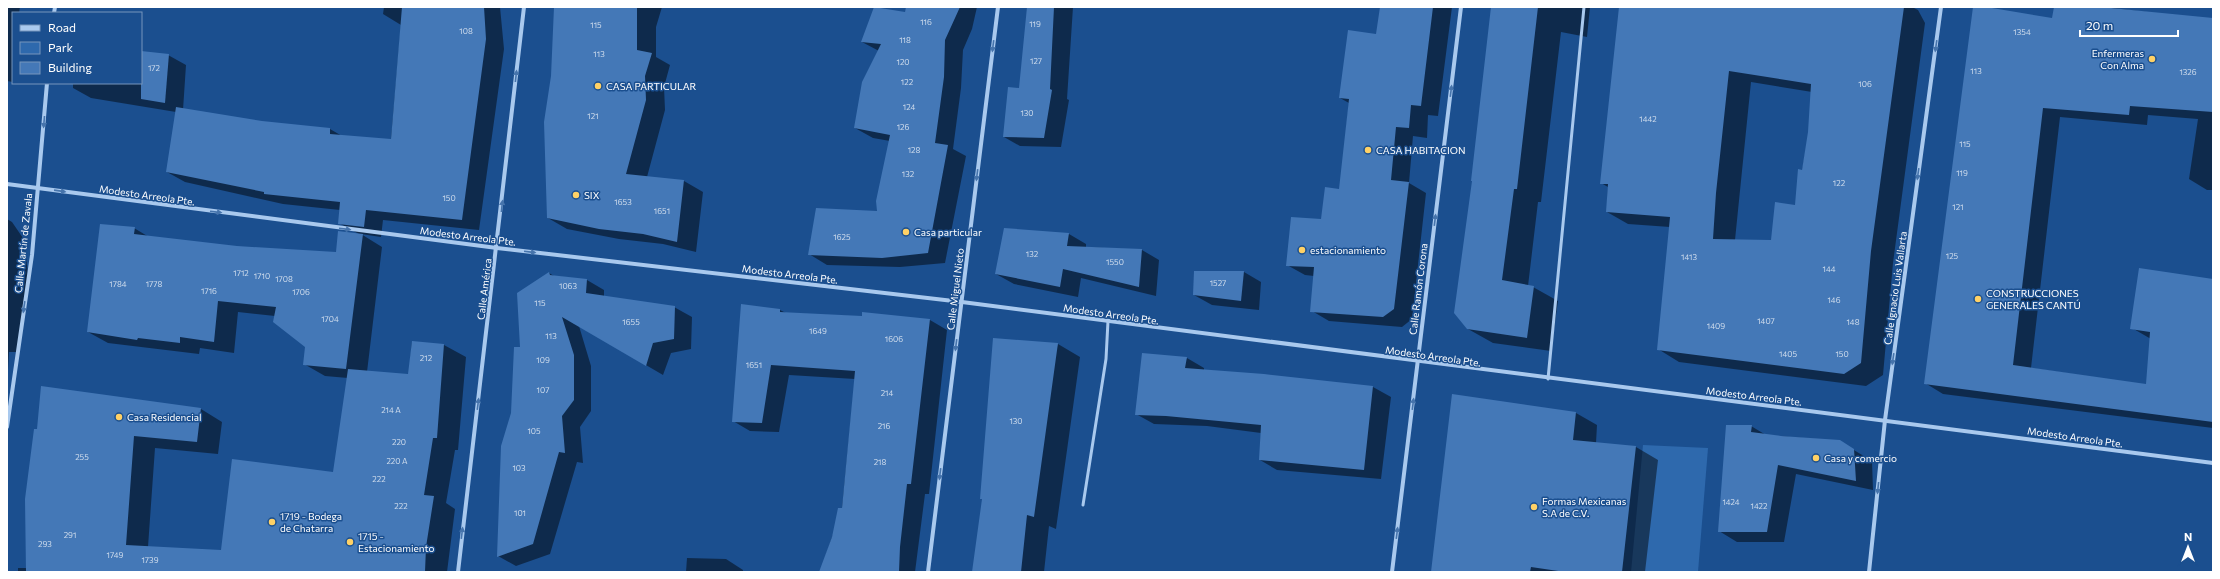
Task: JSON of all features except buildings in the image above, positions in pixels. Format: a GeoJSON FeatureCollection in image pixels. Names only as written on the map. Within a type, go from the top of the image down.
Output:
{"type":"FeatureCollection","features":[{"type":"Feature","properties":{"kind":"street","name":"Calle América"},"geometry":{"type":"LineString","coordinates":[[458,572],[524,7]]}},
{"type":"Feature","properties":{"kind":"street","name":"Calle Miguel Nieto"},"geometry":{"type":"LineString","coordinates":[[928,572],[998,7]]}},
{"type":"Feature","properties":{"kind":"street","name":"Calle Ramón Corona"},"geometry":{"type":"LineString","coordinates":[[1392,572],[1461,7]]}},
{"type":"Feature","properties":{"kind":"street","name":"Calle Ignacio Luis Vallarta"},"geometry":{"type":"LineString","coordinates":[[1869,572],[1885,420],[1941,7]]}},
{"type":"Feature","properties":{"kind":"street","name":"Calle Martín de Zavala"},"geometry":{"type":"LineString","coordinates":[[7,427],[32,255],[47,84]]}},
{"type":"Feature","properties":{"kind":"street","name":"Modesto Arreola Pte."},"geometry":{"type":"LineString","coordinates":[[7,184],[497,248],[962,302],[1548,379],[1885,420],[2213,464]]}},
{"type":"Feature","properties":{"kind":"lane"},"geometry":{"type":"LineString","coordinates":[[1548,379],[1584,7]]}},
{"type":"Feature","properties":{"kind":"lane"},"geometry":{"type":"LineString","coordinates":[[1083,505],[1106,359],[1108,321]]}},
{"type":"Feature","properties":{"kind":"green space"},"geometry":{"type":"Polygon","coordinates":[[[1643,445],[1708,448],[1698,572],[1631,572],[1643,445]]]}},
{"type":"Feature","properties":{"kind":"place","name":"Enfermeras Con Alma"},"geometry":{"type":"Point","coordinates":[2152,59]}},
{"type":"Feature","properties":{"kind":"place","name":"CASA PARTICULAR"},"geometry":{"type":"Point","coordinates":[598,86]}},
{"type":"Feature","properties":{"kind":"place","name":"CASA HABITACION"},"geometry":{"type":"Point","coordinates":[1368,150]}},
{"type":"Feature","properties":{"kind":"place","name":"SIX"},"geometry":{"type":"Point","coordinates":[576,195]}},
{"type":"Feature","properties":{"kind":"place","name":"Casa particular"},"geometry":{"type":"Point","coordinates":[906,232]}},
{"type":"Feature","properties":{"kind":"place","name":"estacionamiento"},"geometry":{"type":"Point","coordinates":[1302,250]}},
{"type":"Feature","properties":{"kind":"place","name":"CONSTRUCCIONES GENERALES CANTÚ"},"geometry":{"type":"Point","coordinates":[1978,299]}},
{"type":"Feature","properties":{"kind":"place","name":"Casa Residencial"},"geometry":{"type":"Point","coordinates":[119,417]}},
{"type":"Feature","properties":{"kind":"place","name":"Casa y comercio"},"geometry":{"type":"Point","coordinates":[1816,458]}},
{"type":"Feature","properties":{"kind":"place","name":"Formas Mexicanas S.A de C.V."},"geometry":{"type":"Point","coordinates":[1534,507]}},
{"type":"Feature","properties":{"kind":"place","name":"1719 - Bodega de Chatarra"},"geometry":{"type":"Point","coordinates":[272,522]}},
{"type":"Feature","properties":{"kind":"place","name":"1715 - Estacionamiento"},"geometry":{"type":"Point","coordinates":[350,542]}}]}
